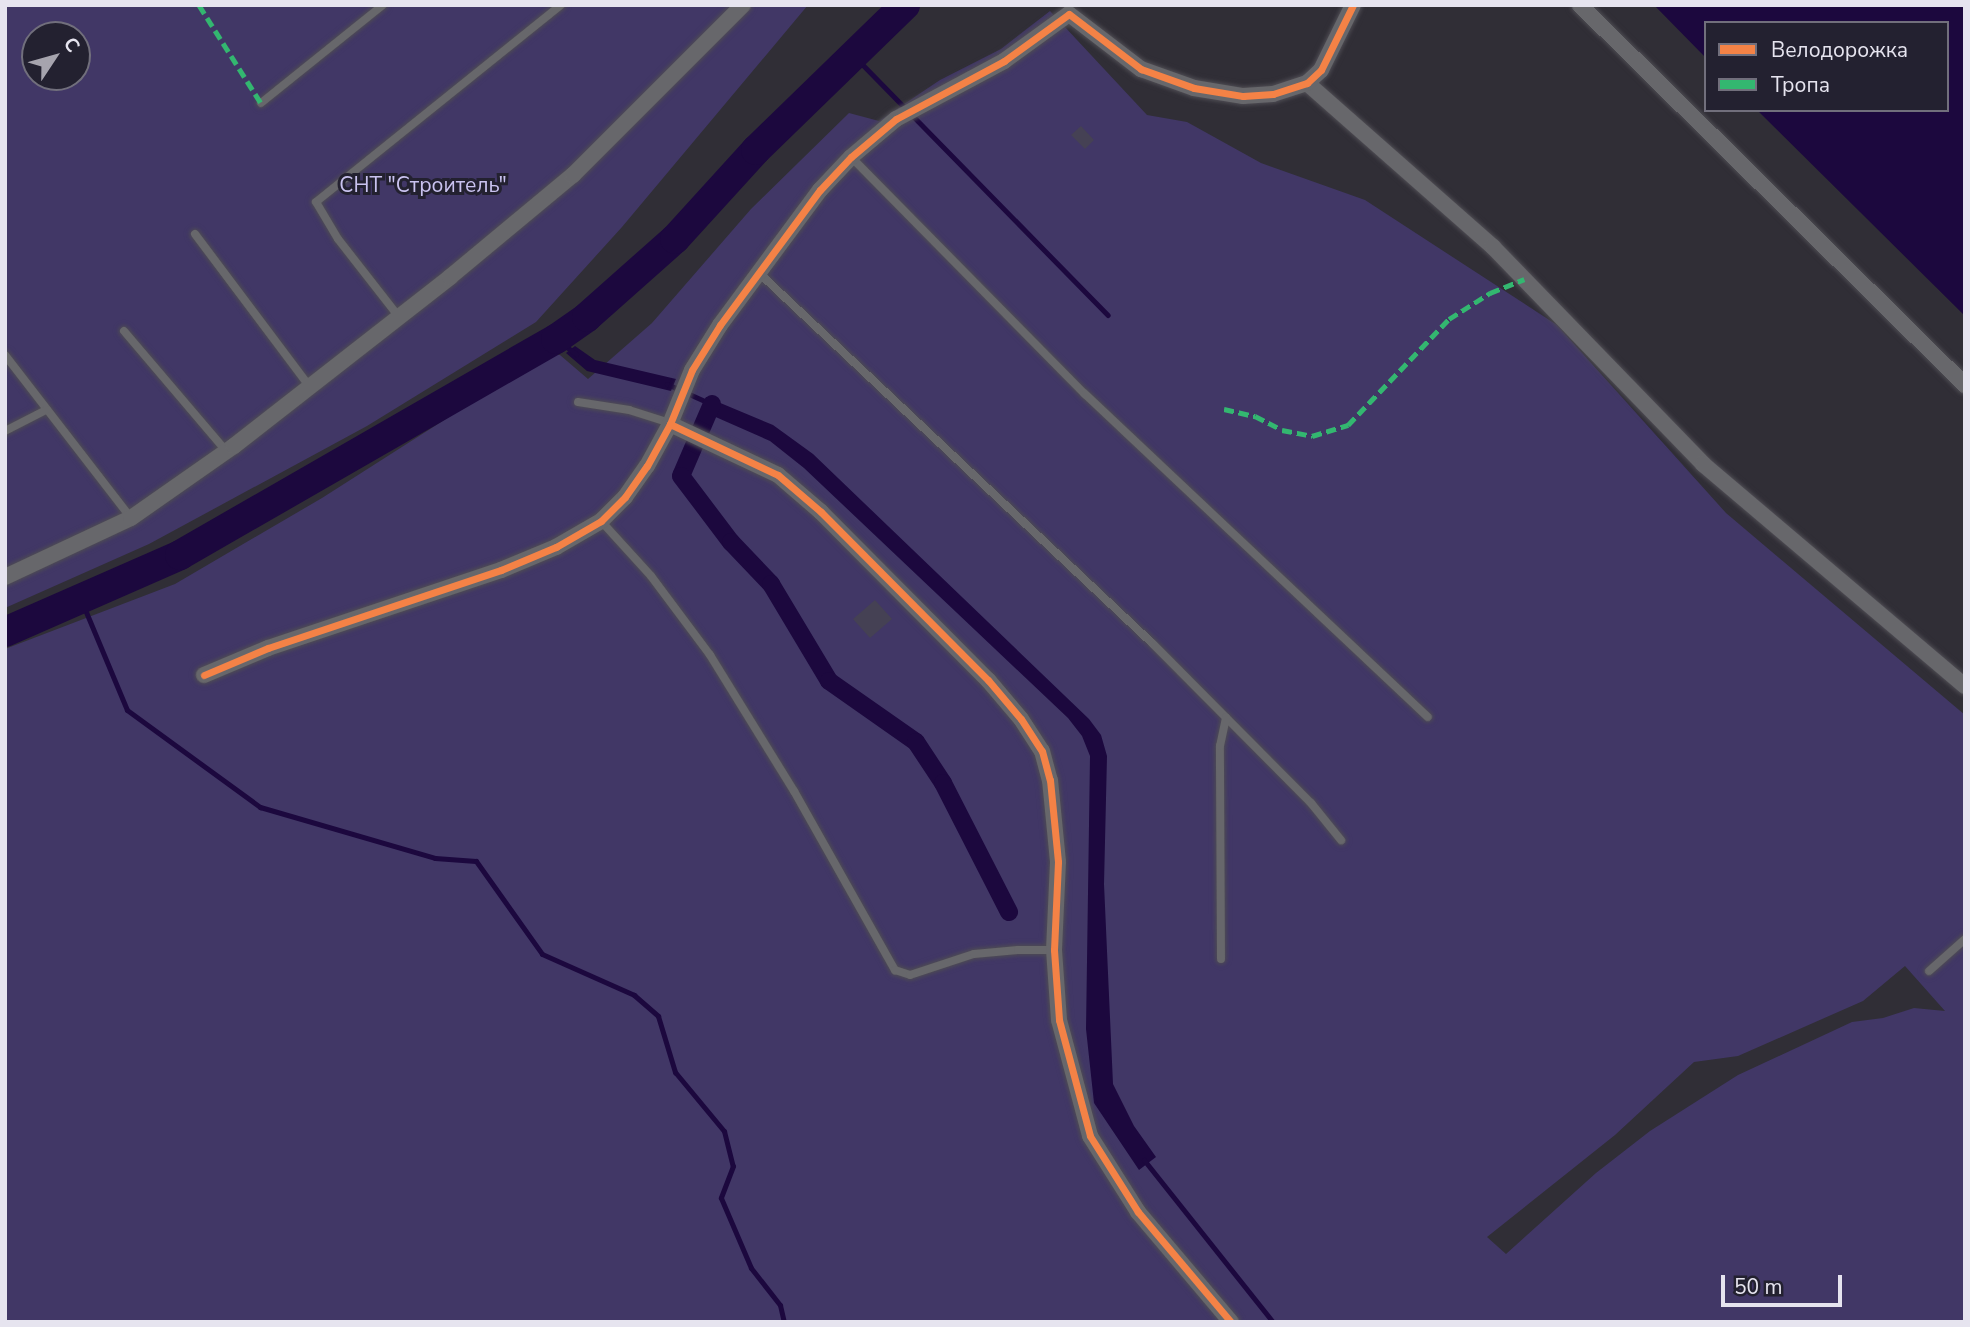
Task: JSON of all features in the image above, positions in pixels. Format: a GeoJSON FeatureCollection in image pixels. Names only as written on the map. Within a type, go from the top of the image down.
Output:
{"type":"FeatureCollection","features":[{"type":"Feature","properties":{"kind":"street"},"geometry":{"type":"LineString","coordinates":[[5,577],[131,518],[226,452],[310,387],[573,175],[743,5]]}},
{"type":"Feature","properties":{"kind":"street"},"geometry":{"type":"LineString","coordinates":[[204,675],[268,648],[501,570],[556,547],[601,521],[625,497],[648,466],[670,424],[692,370],[758,272],[820,190],[851,157],[897,119],[1004,61],[1069,14],[1100,41],[1141,69],[1194,88],[1243,96],[1273,94],[1307,83],[1321,70],[1353,5]]}},
{"type":"Feature","properties":{"kind":"street"},"geometry":{"type":"LineString","coordinates":[[1580,5],[1965,386]]}},
{"type":"Feature","properties":{"kind":"street"},"geometry":{"type":"LineString","coordinates":[[1307,83],[1493,247],[1703,464],[1965,686]]}},
{"type":"Feature","properties":{"kind":"street"},"geometry":{"type":"LineString","coordinates":[[670,424],[778,475],[821,512],[988,680],[1021,719],[1042,751],[1050,780],[1058,862],[1054,950],[1059,1020],[1090,1136],[1138,1212],[1231,1322]]}},
{"type":"Feature","properties":{"kind":"lane"},"geometry":{"type":"LineString","coordinates":[[261,103],[383,5]]}},
{"type":"Feature","properties":{"kind":"lane"},"geometry":{"type":"LineString","coordinates":[[399,317],[338,239],[316,202],[561,5]]}},
{"type":"Feature","properties":{"kind":"lane"},"geometry":{"type":"LineString","coordinates":[[851,157],[1086,394],[1427,717]]}},
{"type":"Feature","properties":{"kind":"lane"},"geometry":{"type":"LineString","coordinates":[[195,234],[310,387]]}},
{"type":"Feature","properties":{"kind":"lane"},"geometry":{"type":"LineString","coordinates":[[758,272],[1123,615],[1311,803],[1340,840]]}},
{"type":"Feature","properties":{"kind":"lane"},"geometry":{"type":"LineString","coordinates":[[124,331],[226,452]]}},
{"type":"Feature","properties":{"kind":"lane"},"geometry":{"type":"LineString","coordinates":[[5,355],[131,518]]}},
{"type":"Feature","properties":{"kind":"lane"},"geometry":{"type":"LineString","coordinates":[[578,402],[629,410],[670,424]]}},
{"type":"Feature","properties":{"kind":"lane"},"geometry":{"type":"LineString","coordinates":[[5,431],[47,410]]}},
{"type":"Feature","properties":{"kind":"lane"},"geometry":{"type":"LineString","coordinates":[[601,521],[651,576],[710,655],[794,791],[895,970],[910,975],[974,954],[1054,950]]}},
{"type":"Feature","properties":{"kind":"lane"},"geometry":{"type":"LineString","coordinates":[[1221,959],[1220,746],[1226,718]]}},
{"type":"Feature","properties":{"kind":"lane"},"geometry":{"type":"LineString","coordinates":[[1929,971],[1965,939]]}},
{"type":"Feature","properties":{"kind":"green space","name":"СНТ \"Строитель\""},"geometry":{"type":"Polygon","coordinates":[[[5,5],[808,5],[622,227],[536,322],[367,426],[149,544],[5,608],[5,5]]]}},
{"type":"Feature","properties":{"kind":"green space"},"geometry":{"type":"Polygon","coordinates":[[[1050,11],[1147,115],[1187,122],[1261,163],[1365,200],[1557,325],[1726,513],[1965,715],[1965,1322],[5,1322],[5,649],[175,584],[322,498],[549,353],[560,355],[588,379],[652,323],[751,209],[849,113],[879,121],[940,80],[1001,49],[1050,11]],[[1905,966],[1863,1001],[1738,1056],[1694,1062],[1615,1135],[1487,1237],[1506,1254],[1596,1173],[1650,1131],[1738,1075],[1852,1022],[1883,1018],[1914,1008],[1945,1011],[1905,966]]]}},
{"type":"Feature","properties":{"kind":"shaded area"},"geometry":{"type":"Polygon","coordinates":[[[1654,5],[1965,5],[1965,316],[1759,112],[1949,112],[1949,21],[1704,21],[1704,56],[1654,5]]]}},
{"type":"Feature","properties":{"kind":"shaded area"},"geometry":{"type":"Polygon","coordinates":[[[575,346],[595,360],[676,379],[671,391],[587,371],[566,353],[575,346]]]}},
{"type":"Feature","properties":{"kind":"shaded area"},"geometry":{"type":"Polygon","coordinates":[[[706,397],[773,425],[813,454],[1089,719],[1101,735],[1107,756],[1104,884],[1113,1084],[1134,1126],[1156,1157],[1139,1170],[1094,1103],[1086,1029],[1090,756],[1082,736],[1068,718],[804,468],[770,441],[702,411],[706,397]]]}},
{"type":"Feature","properties":{"kind":"building"},"geometry":{"type":"Polygon","coordinates":[[[1081,126],[1094,140],[1085,149],[1071,135],[1081,126]]]}},
{"type":"Feature","properties":{"kind":"building"},"geometry":{"type":"Polygon","coordinates":[[[875,600],[892,619],[870,638],[853,619],[875,600]]]}},
{"type":"Feature","properties":{"kind":"waterway"},"geometry":{"type":"LineString","coordinates":[[5,632],[180,555],[556,339],[587,317],[675,239],[756,150],[905,5]]}},
{"type":"Feature","properties":{"kind":"waterway"},"geometry":{"type":"LineString","coordinates":[[853,55],[1108,315]]}},
{"type":"Feature","properties":{"kind":"waterway"},"geometry":{"type":"LineString","coordinates":[[556,339],[576,354]]}},
{"type":"Feature","properties":{"kind":"waterway"},"geometry":{"type":"LineString","coordinates":[[667,384],[709,403]]}},
{"type":"Feature","properties":{"kind":"waterway"},"geometry":{"type":"LineString","coordinates":[[712,404],[681,476],[731,542],[771,584],[829,681],[916,742],[943,783],[1009,912]]}},
{"type":"Feature","properties":{"kind":"waterway"},"geometry":{"type":"LineString","coordinates":[[81,600],[127,710],[260,807],[435,858],[476,861],[542,954],[634,995],[658,1016],[675,1072],[724,1131],[733,1166],[721,1198],[751,1268],[780,1305],[784,1322]]}},
{"type":"Feature","properties":{"kind":"waterway"},"geometry":{"type":"LineString","coordinates":[[1144,1160],[1273,1322]]}},
{"type":"Feature","properties":{"kind":"marked path"},"geometry":{"type":"LineString","coordinates":[[199,5],[261,103]]}},
{"type":"Feature","properties":{"kind":"marked path"},"geometry":{"type":"LineString","coordinates":[[1224,409],[1255,416],[1282,430],[1312,436],[1348,425],[1449,319],[1490,293],[1524,279]]}},
{"type":"Feature","properties":{"kind":"cycle path"},"geometry":{"type":"LineString","coordinates":[[204,675],[268,648],[501,570],[556,547],[601,521],[625,497],[647,466],[670,424],[692,370],[720,325],[820,190],[851,157],[896,119],[1004,61],[1069,14],[1141,69],[1194,88],[1243,96],[1273,94],[1307,83],[1321,70],[1353,5]]}},
{"type":"Feature","properties":{"kind":"cycle path"},"geometry":{"type":"LineString","coordinates":[[670,424],[778,475],[821,512],[988,680],[1021,719],[1042,751],[1050,780],[1058,862],[1054,950],[1059,1020],[1090,1136],[1138,1212],[1231,1322]]}}]}
